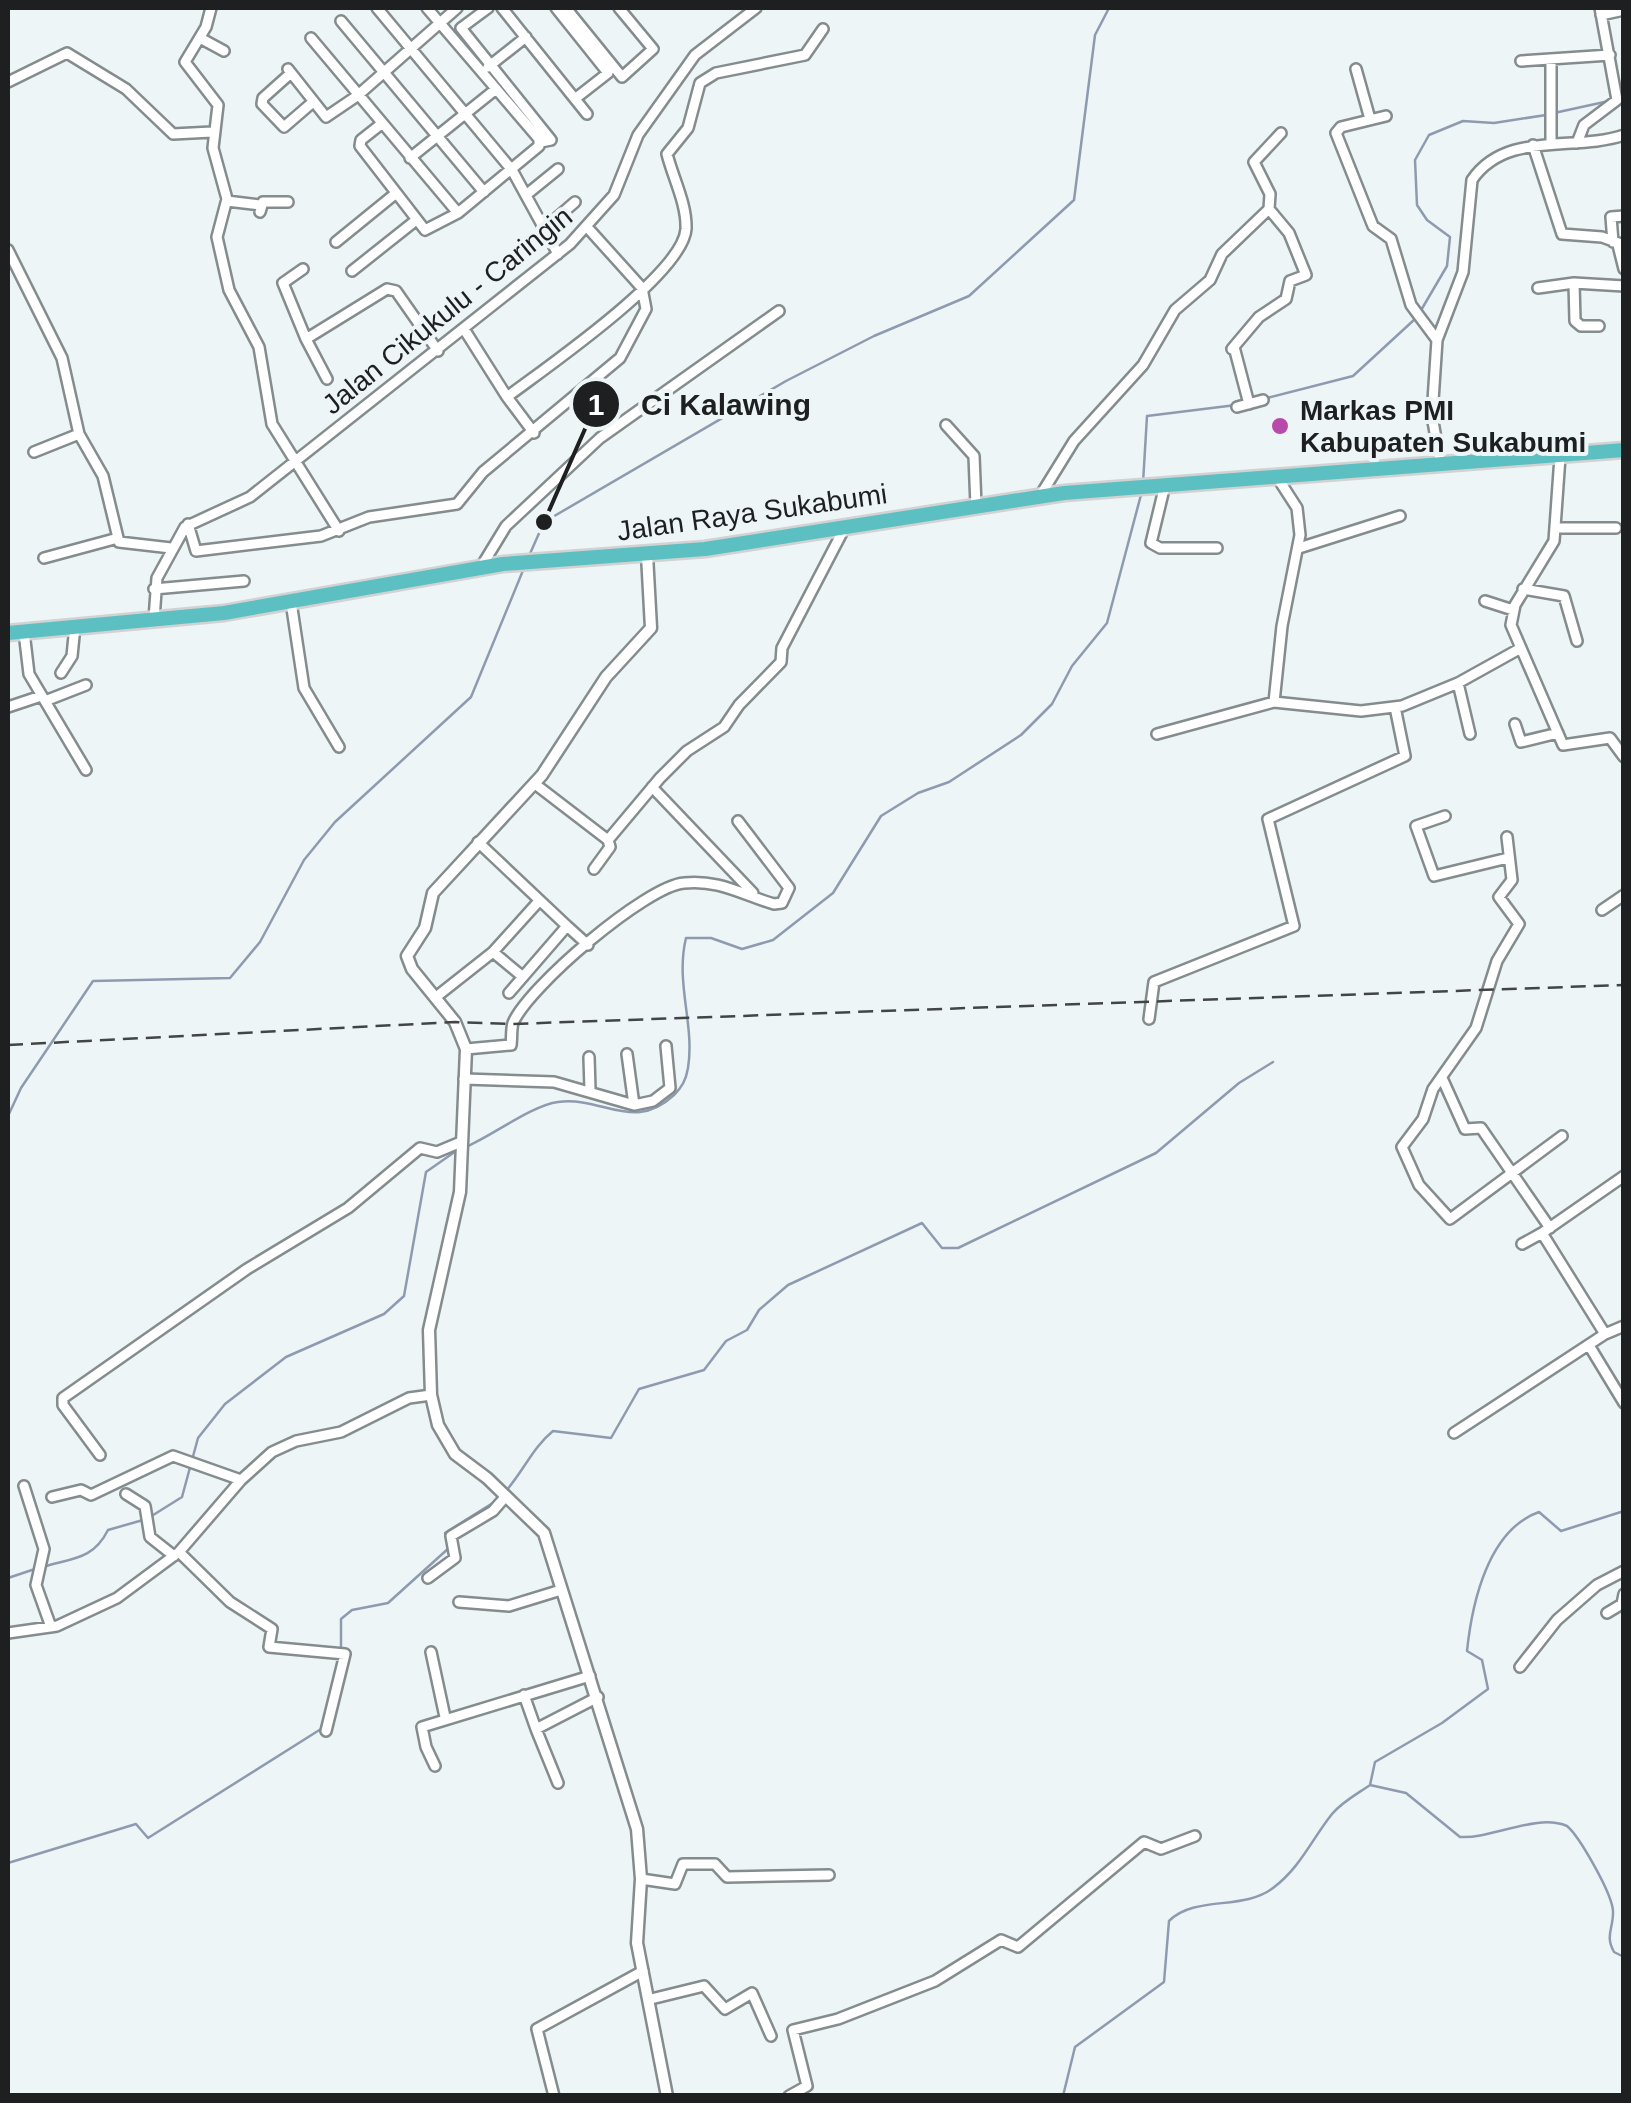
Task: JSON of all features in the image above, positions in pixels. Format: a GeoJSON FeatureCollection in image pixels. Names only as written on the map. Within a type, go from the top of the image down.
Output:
{"type":"FeatureCollection","features":[{"type":"Feature","properties":{"kind":"highway","name":"Jalan Raya Sukabumi"},"geometry":{"type":"LineString","coordinates":[[8,632],[291,602],[504,564],[647,555],[1040,496],[1624,450]]}},
{"type":"Feature","properties":{"kind":"street"},"geometry":{"type":"LineString","coordinates":[[211,8],[200,38],[185,62],[216,98],[212,132],[226,201],[217,237],[229,290],[259,346],[272,424],[339,531]]}},
{"type":"Feature","properties":{"kind":"street"},"geometry":{"type":"LineString","coordinates":[[377,8],[512,170],[558,254]]}},
{"type":"Feature","properties":{"kind":"street"},"geometry":{"type":"LineString","coordinates":[[427,8],[541,142]]}},
{"type":"Feature","properties":{"kind":"street"},"geometry":{"type":"LineString","coordinates":[[313,102],[284,126],[262,104],[262,98],[289,71],[326,117],[358,96],[457,8]]}},
{"type":"Feature","properties":{"kind":"street"},"geometry":{"type":"LineString","coordinates":[[380,125],[360,140],[360,146],[415,221],[430,230],[458,213],[541,142],[551,140],[460,28],[488,8]]}},
{"type":"Feature","properties":{"kind":"street"},"geometry":{"type":"LineString","coordinates":[[502,8],[587,114]]}},
{"type":"Feature","properties":{"kind":"street"},"geometry":{"type":"LineString","coordinates":[[556,8],[612,78],[576,98]]}},
{"type":"Feature","properties":{"kind":"street"},"geometry":{"type":"LineString","coordinates":[[566,8],[622,76],[653,49],[619,8]]}},
{"type":"Feature","properties":{"kind":"street","name":"Jalan Cikukulu - Caringin"},"geometry":{"type":"LineString","coordinates":[[188,523],[243,501],[558,254],[618,190],[638,136],[695,56],[756,8]]}},
{"type":"Feature","properties":{"kind":"street"},"geometry":{"type":"LineString","coordinates":[[1577,143],[1584,125],[1616,103],[1600,11],[1624,10]]}},
{"type":"Feature","properties":{"kind":"street"},"geometry":{"type":"LineString","coordinates":[[341,22],[484,192]]}},
{"type":"Feature","properties":{"kind":"street"},"geometry":{"type":"LineString","coordinates":[[507,397],[590,338],[666,266],[685,236],[684,210],[667,154],[684,138],[700,83],[716,73],[806,55],[823,30]]}},
{"type":"Feature","properties":{"kind":"street"},"geometry":{"type":"LineString","coordinates":[[482,72],[526,37]]}},
{"type":"Feature","properties":{"kind":"street"},"geometry":{"type":"LineString","coordinates":[[200,38],[224,51]]}},
{"type":"Feature","properties":{"kind":"street"},"geometry":{"type":"LineString","coordinates":[[311,38],[380,125],[458,213]]}},
{"type":"Feature","properties":{"kind":"street"},"geometry":{"type":"LineString","coordinates":[[8,82],[68,54],[126,89],[173,134],[212,132]]}},
{"type":"Feature","properties":{"kind":"street"},"geometry":{"type":"LineString","coordinates":[[1520,61],[1610,55]]}},
{"type":"Feature","properties":{"kind":"street"},"geometry":{"type":"LineString","coordinates":[[1550,60],[1552,142]]}},
{"type":"Feature","properties":{"kind":"street"},"geometry":{"type":"LineString","coordinates":[[1356,68],[1370,120]]}},
{"type":"Feature","properties":{"kind":"street"},"geometry":{"type":"LineString","coordinates":[[410,158],[496,89]]}},
{"type":"Feature","properties":{"kind":"street"},"geometry":{"type":"LineString","coordinates":[[1386,116],[1341,126],[1336,132],[1374,229],[1390,239],[1411,305],[1437,340]]}},
{"type":"Feature","properties":{"kind":"street"},"geometry":{"type":"LineString","coordinates":[[1040,496],[1074,440],[1143,365],[1175,310],[1210,280],[1222,254],[1268,208],[1270,194],[1254,162],[1281,133]]}},
{"type":"Feature","properties":{"kind":"street"},"geometry":{"type":"LineString","coordinates":[[1441,466],[1432,416],[1437,340],[1463,272],[1472,180],[1490,162],[1534,145],[1624,135]]}},
{"type":"Feature","properties":{"kind":"street"},"geometry":{"type":"LineString","coordinates":[[1534,145],[1562,234],[1618,244]]}},
{"type":"Feature","properties":{"kind":"street"},"geometry":{"type":"LineString","coordinates":[[526,195],[558,169]]}},
{"type":"Feature","properties":{"kind":"street"},"geometry":{"type":"LineString","coordinates":[[336,242],[395,194]]}},
{"type":"Feature","properties":{"kind":"street"},"geometry":{"type":"LineString","coordinates":[[226,201],[260,209],[288,202]]}},
{"type":"Feature","properties":{"kind":"street"},"geometry":{"type":"LineString","coordinates":[[544,229],[574,202]]}},
{"type":"Feature","properties":{"kind":"street"},"geometry":{"type":"LineString","coordinates":[[1249,404],[1233,348],[1259,316],[1286,299],[1290,281],[1306,276],[1289,233],[1268,208]]}},
{"type":"Feature","properties":{"kind":"street"},"geometry":{"type":"LineString","coordinates":[[1624,216],[1611,218],[1624,269]]}},
{"type":"Feature","properties":{"kind":"street"},"geometry":{"type":"LineString","coordinates":[[352,270],[415,221]]}},
{"type":"Feature","properties":{"kind":"street"},"geometry":{"type":"LineString","coordinates":[[188,523],[196,551],[339,531],[370,517],[452,507],[483,472],[534,433],[624,353],[646,310],[642,288],[587,227]]}},
{"type":"Feature","properties":{"kind":"street"},"geometry":{"type":"LineString","coordinates":[[8,250],[62,358],[79,434],[102,476],[118,538],[124,546],[172,548]]}},
{"type":"Feature","properties":{"kind":"street"},"geometry":{"type":"LineString","coordinates":[[303,270],[283,283],[327,379]]}},
{"type":"Feature","properties":{"kind":"street"},"geometry":{"type":"LineString","coordinates":[[1538,288],[1574,283],[1624,286]]}},
{"type":"Feature","properties":{"kind":"street"},"geometry":{"type":"LineString","coordinates":[[1574,283],[1575,321],[1581,326],[1599,326]]}},
{"type":"Feature","properties":{"kind":"street"},"geometry":{"type":"LineString","coordinates":[[306,340],[390,289],[438,350]]}},
{"type":"Feature","properties":{"kind":"street"},"geometry":{"type":"LineString","coordinates":[[481,568],[506,526],[600,438],[779,311]]}},
{"type":"Feature","properties":{"kind":"street"},"geometry":{"type":"LineString","coordinates":[[464,329],[534,433]]}},
{"type":"Feature","properties":{"kind":"street"},"geometry":{"type":"LineString","coordinates":[[1236,408],[1263,400]]}},
{"type":"Feature","properties":{"kind":"street"},"geometry":{"type":"LineString","coordinates":[[946,425],[974,456],[976,506]]}},
{"type":"Feature","properties":{"kind":"street"},"geometry":{"type":"LineString","coordinates":[[34,452],[79,434]]}},
{"type":"Feature","properties":{"kind":"street"},"geometry":{"type":"LineString","coordinates":[[1560,457],[1553,544],[1523,589],[1513,610],[1512,625],[1568,748],[1612,739],[1624,757]]}},
{"type":"Feature","properties":{"kind":"street"},"geometry":{"type":"LineString","coordinates":[[1274,702],[1287,596],[1299,548],[1298,510],[1277,478]]}},
{"type":"Feature","properties":{"kind":"street"},"geometry":{"type":"LineString","coordinates":[[1161,486],[1152,542],[1160,548],[1218,548]]}},
{"type":"Feature","properties":{"kind":"street"},"geometry":{"type":"LineString","coordinates":[[1299,548],[1400,516]]}},
{"type":"Feature","properties":{"kind":"street"},"geometry":{"type":"LineString","coordinates":[[154,619],[154,589],[188,523]]}},
{"type":"Feature","properties":{"kind":"street"},"geometry":{"type":"LineString","coordinates":[[608,840],[652,787],[687,752],[724,727],[781,662],[782,648],[847,525]]}},
{"type":"Feature","properties":{"kind":"street"},"geometry":{"type":"LineString","coordinates":[[1556,528],[1616,528]]}},
{"type":"Feature","properties":{"kind":"street"},"geometry":{"type":"LineString","coordinates":[[44,558],[118,538]]}},
{"type":"Feature","properties":{"kind":"street"},"geometry":{"type":"LineString","coordinates":[[647,555],[652,625],[606,676],[535,784],[430,898],[425,928],[407,953],[412,969],[455,1022],[466,1049],[460,1192],[430,1319],[431,1395],[450,1450],[542,1530],[637,1828],[641,1879],[636,1936],[667,2096]]}},
{"type":"Feature","properties":{"kind":"street"},"geometry":{"type":"LineString","coordinates":[[154,589],[244,580]]}},
{"type":"Feature","properties":{"kind":"street"},"geometry":{"type":"LineString","coordinates":[[1523,589],[1564,596],[1576,640]]}},
{"type":"Feature","properties":{"kind":"street"},"geometry":{"type":"LineString","coordinates":[[1485,601],[1513,610]]}},
{"type":"Feature","properties":{"kind":"street"},"geometry":{"type":"LineString","coordinates":[[291,602],[304,688],[338,747]]}},
{"type":"Feature","properties":{"kind":"street"},"geometry":{"type":"LineString","coordinates":[[61,673],[72,656],[75,626]]}},
{"type":"Feature","properties":{"kind":"street"},"geometry":{"type":"LineString","coordinates":[[24,632],[27,668],[86,770]]}},
{"type":"Feature","properties":{"kind":"street"},"geometry":{"type":"LineString","coordinates":[[1157,734],[1274,702],[1339,710],[1395,707],[1458,684],[1522,648]]}},
{"type":"Feature","properties":{"kind":"street"},"geometry":{"type":"LineString","coordinates":[[1458,684],[1470,734]]}},
{"type":"Feature","properties":{"kind":"street"},"geometry":{"type":"LineString","coordinates":[[8,707],[86,685]]}},
{"type":"Feature","properties":{"kind":"street"},"geometry":{"type":"LineString","coordinates":[[1150,1019],[1154,982],[1294,926],[1268,819],[1405,756],[1395,707]]}},
{"type":"Feature","properties":{"kind":"street"},"geometry":{"type":"LineString","coordinates":[[1515,724],[1523,743],[1558,733]]}},
{"type":"Feature","properties":{"kind":"street"},"geometry":{"type":"LineString","coordinates":[[535,784],[608,840],[610,847],[594,870]]}},
{"type":"Feature","properties":{"kind":"street"},"geometry":{"type":"LineString","coordinates":[[652,787],[755,896]]}},
{"type":"Feature","properties":{"kind":"street"},"geometry":{"type":"LineString","coordinates":[[1446,816],[1416,826],[1434,876],[1508,858]]}},
{"type":"Feature","properties":{"kind":"street"},"geometry":{"type":"LineString","coordinates":[[466,1049],[511,1045],[512,1024],[551,977],[624,913],[666,887],[706,882],[778,904],[790,891],[738,822]]}},
{"type":"Feature","properties":{"kind":"street"},"geometry":{"type":"LineString","coordinates":[[1507,836],[1512,884],[1499,896],[1520,928],[1497,962],[1476,1028],[1433,1089],[1423,1119],[1403,1143],[1419,1185],[1450,1219],[1562,1136]]}},
{"type":"Feature","properties":{"kind":"street"},"geometry":{"type":"LineString","coordinates":[[478,842],[588,945]]}},
{"type":"Feature","properties":{"kind":"street"},"geometry":{"type":"LineString","coordinates":[[1602,910],[1624,895]]}},
{"type":"Feature","properties":{"kind":"street"},"geometry":{"type":"LineString","coordinates":[[436,997],[494,952],[539,901]]}},
{"type":"Feature","properties":{"kind":"street"},"geometry":{"type":"LineString","coordinates":[[509,994],[567,926]]}},
{"type":"Feature","properties":{"kind":"street"},"geometry":{"type":"LineString","coordinates":[[494,952],[523,977]]}},
{"type":"Feature","properties":{"kind":"street"},"geometry":{"type":"LineString","coordinates":[[464,1079],[544,1080],[634,1105],[653,1101],[670,1088],[666,1046]]}},
{"type":"Feature","properties":{"kind":"street"},"geometry":{"type":"LineString","coordinates":[[627,1054],[634,1105]]}},
{"type":"Feature","properties":{"kind":"street"},"geometry":{"type":"LineString","coordinates":[[589,1057],[590,1090]]}},
{"type":"Feature","properties":{"kind":"street"},"geometry":{"type":"LineString","coordinates":[[1442,1078],[1464,1129],[1481,1128],[1546,1230],[1605,1334]]}},
{"type":"Feature","properties":{"kind":"street"},"geometry":{"type":"LineString","coordinates":[[100,1456],[63,1405],[63,1398],[247,1269],[348,1208],[420,1148],[437,1152],[461,1142]]}},
{"type":"Feature","properties":{"kind":"street"},"geometry":{"type":"LineString","coordinates":[[1522,1244],[1624,1176]]}},
{"type":"Feature","properties":{"kind":"street"},"geometry":{"type":"LineString","coordinates":[[1454,1432],[1605,1334],[1624,1326]]}},
{"type":"Feature","properties":{"kind":"street"},"geometry":{"type":"LineString","coordinates":[[1590,1347],[1624,1403]]}},
{"type":"Feature","properties":{"kind":"street"},"geometry":{"type":"LineString","coordinates":[[8,1633],[52,1627],[111,1602],[176,1554],[240,1480],[287,1444],[341,1432],[403,1400],[431,1395]]}},
{"type":"Feature","properties":{"kind":"street"},"geometry":{"type":"LineString","coordinates":[[52,1498],[81,1490],[88,1496],[173,1456],[240,1480]]}},
{"type":"Feature","properties":{"kind":"street"},"geometry":{"type":"LineString","coordinates":[[24,1486],[44,1549],[36,1585],[52,1627]]}},
{"type":"Feature","properties":{"kind":"street"},"geometry":{"type":"LineString","coordinates":[[126,1494],[146,1506],[150,1537],[176,1554],[230,1602],[272,1629],[269,1647],[344,1654],[326,1732]]}},
{"type":"Feature","properties":{"kind":"street"},"geometry":{"type":"LineString","coordinates":[[428,1578],[456,1558],[451,1536],[484,1517],[504,1495]]}},
{"type":"Feature","properties":{"kind":"street"},"geometry":{"type":"LineString","coordinates":[[1520,1667],[1558,1620],[1597,1585],[1624,1571]]}},
{"type":"Feature","properties":{"kind":"street"},"geometry":{"type":"LineString","coordinates":[[459,1602],[509,1606],[561,1590]]}},
{"type":"Feature","properties":{"kind":"street"},"geometry":{"type":"LineString","coordinates":[[1607,1614],[1622,1604],[1624,1594]]}},
{"type":"Feature","properties":{"kind":"street"},"geometry":{"type":"LineString","coordinates":[[431,1652],[446,1717]]}},
{"type":"Feature","properties":{"kind":"street"},"geometry":{"type":"LineString","coordinates":[[436,1766],[421,1730],[446,1717],[590,1676]]}},
{"type":"Feature","properties":{"kind":"street"},"geometry":{"type":"LineString","coordinates":[[524,1695],[558,1783]]}},
{"type":"Feature","properties":{"kind":"street"},"geometry":{"type":"LineString","coordinates":[[536,1729],[598,1697]]}},
{"type":"Feature","properties":{"kind":"street"},"geometry":{"type":"LineString","coordinates":[[816,2096],[806,2088],[793,2030],[838,2019],[935,1980],[1001,1940],[1018,1947],[1144,1842],[1161,1849],[1195,1836]]}},
{"type":"Feature","properties":{"kind":"street"},"geometry":{"type":"LineString","coordinates":[[641,1879],[675,1884],[684,1864],[692,1862],[716,1864],[727,1877],[829,1875]]}},
{"type":"Feature","properties":{"kind":"street"},"geometry":{"type":"LineString","coordinates":[[554,2096],[537,2029],[643,1972]]}},
{"type":"Feature","properties":{"kind":"street"},"geometry":{"type":"LineString","coordinates":[[650,1999],[704,1986],[725,2009],[750,1992],[771,2036]]}},
{"type":"Feature","properties":{"kind":"street"},"geometry":{"type":"LineString","coordinates":[[789,2096],[806,2088]]}},
{"type":"Feature","properties":{"kind":"waterway"},"geometry":{"type":"LineString","coordinates":[[529,556],[544,522],[786,381],[874,336],[969,296],[1074,200],[1095,35],[1109,8]]}},
{"type":"Feature","properties":{"kind":"waterway"},"geometry":{"type":"LineString","coordinates":[[1554,113],[1609,101]]}},
{"type":"Feature","properties":{"kind":"waterway"},"geometry":{"type":"LineString","coordinates":[[1420,312],[1447,266],[1450,237],[1427,220],[1417,205],[1415,160],[1429,135],[1463,121],[1494,123],[1546,115]]}},
{"type":"Feature","properties":{"kind":"waterway"},"geometry":{"type":"LineString","coordinates":[[1263,399],[1353,376],[1415,319]]}},
{"type":"Feature","properties":{"kind":"waterway"},"geometry":{"type":"LineString","coordinates":[[1143,483],[1147,416],[1236,405]]}},
{"type":"Feature","properties":{"kind":"waterway"},"geometry":{"type":"LineString","coordinates":[[468,1146],[548,1104],[575,1102],[631,1112],[659,1106],[674,1095],[688,1068],[683,971],[686,938],[711,938],[742,949],[773,940],[833,893],[881,816],[918,793],[949,782],[1021,735],[1052,704],[1072,666],[1107,623],[1142,491]]}},
{"type":"Feature","properties":{"kind":"waterway"},"geometry":{"type":"LineString","coordinates":[[8,1116],[21,1088],[93,981],[230,978],[260,942],[304,860],[335,822],[471,697],[524,568]]}},
{"type":"Feature","properties":{"kind":"waterway"},"geometry":{"type":"LineString","coordinates":[[505,1492],[553,1431],[611,1438],[639,1389],[704,1370],[726,1341],[747,1330],[759,1310],[788,1285],[922,1223],[942,1248],[958,1248],[1156,1153],[1239,1083],[1273,1062]]}},
{"type":"Feature","properties":{"kind":"waterway"},"geometry":{"type":"LineString","coordinates":[[150,1517],[182,1497],[198,1438],[225,1404],[286,1357],[384,1314],[404,1296],[426,1172],[456,1151]]}},
{"type":"Feature","properties":{"kind":"waterway"},"geometry":{"type":"LineString","coordinates":[[448,1540],[445,1533],[496,1501]]}},
{"type":"Feature","properties":{"kind":"waterway"},"geometry":{"type":"LineString","coordinates":[[1370,1785],[1375,1762],[1442,1723],[1488,1689],[1482,1660],[1467,1651],[1473,1612],[1486,1570],[1507,1535],[1521,1521],[1539,1512],[1561,1531],[1624,1511]]}},
{"type":"Feature","properties":{"kind":"waterway"},"geometry":{"type":"LineString","coordinates":[[43,1567],[88,1553],[108,1530],[143,1520]]}},
{"type":"Feature","properties":{"kind":"waterway"},"geometry":{"type":"LineString","coordinates":[[341,1651],[341,1619],[352,1610],[388,1603],[450,1547]]}},
{"type":"Feature","properties":{"kind":"waterway"},"geometry":{"type":"LineString","coordinates":[[8,1578],[35,1569]]}},
{"type":"Feature","properties":{"kind":"waterway"},"geometry":{"type":"LineString","coordinates":[[8,1863],[136,1824],[148,1838],[321,1729],[326,1711]]}},
{"type":"Feature","properties":{"kind":"waterway"},"geometry":{"type":"LineString","coordinates":[[1063,2096],[1075,2047],[1164,1982],[1169,1921],[1192,1908],[1248,1899],[1273,1888],[1298,1862],[1336,1810],[1370,1785],[1406,1793],[1460,1837],[1528,1824],[1567,1826],[1587,1853],[1608,1894],[1613,1913],[1610,1941],[1614,1952],[1624,1957]]}},
{"type":"Feature","properties":{"kind":"railway"},"geometry":{"type":"LineString","coordinates":[[8,1045],[455,1022],[512,1024],[1624,985]]}},
{"type":"Feature","properties":{"kind":"place","name":"Markas PMI Kabupaten Sukabumi"},"geometry":{"type":"Point","coordinates":[1280,426]}},
{"type":"Feature","properties":{"kind":"place","name":"Ci Kalawing"},"geometry":{"type":"Point","coordinates":[544,522]}}]}
